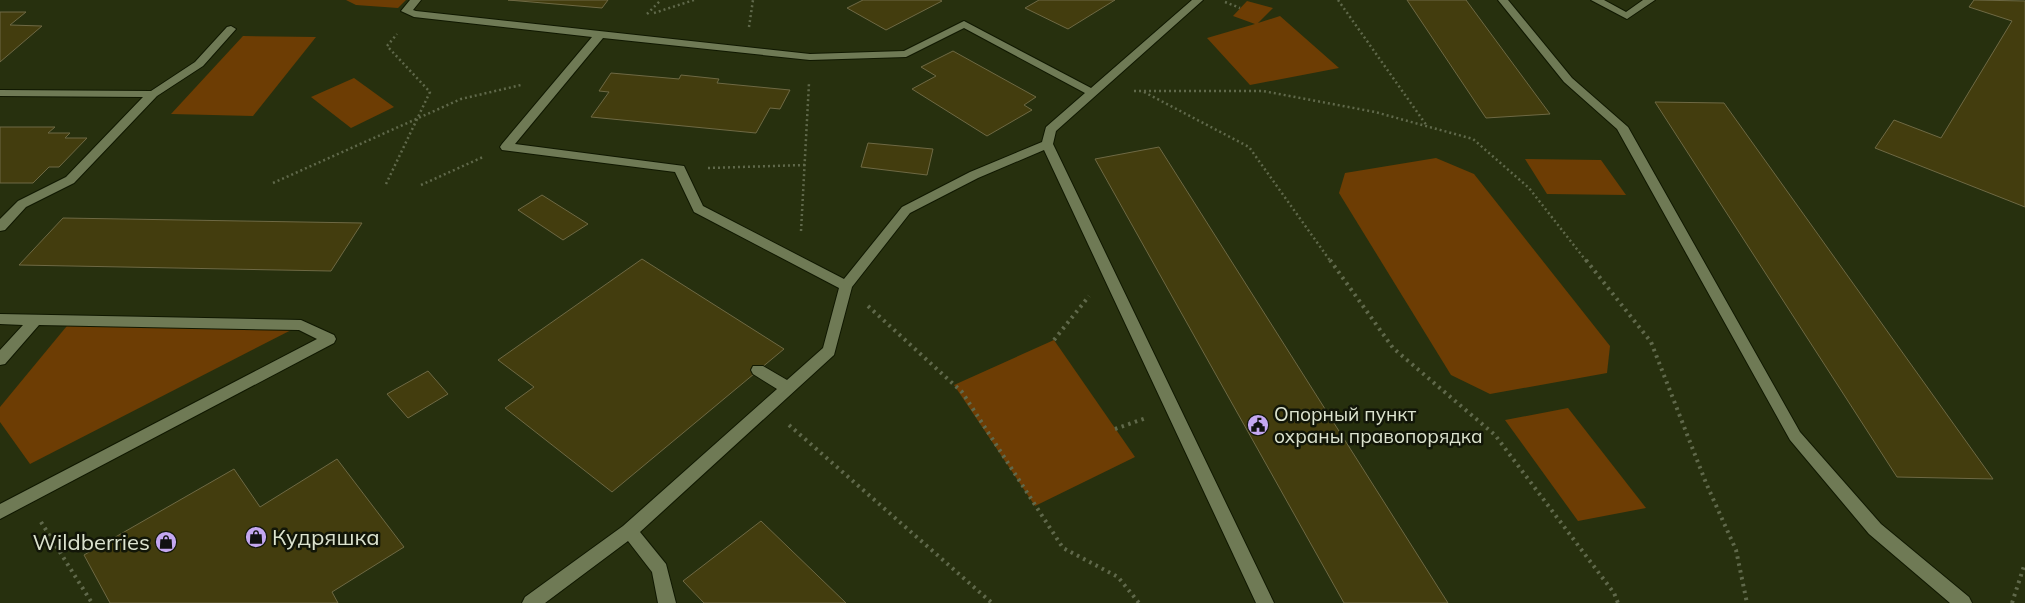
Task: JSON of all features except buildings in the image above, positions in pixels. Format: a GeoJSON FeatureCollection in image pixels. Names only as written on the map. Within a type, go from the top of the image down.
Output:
{"type":"FeatureCollection","features":[{"type":"Feature","properties":{"kind":"lane"},"geometry":{"type":"LineString","coordinates":[[416,0],[406,11],[414,14],[810,57],[906,54],[964,24],[1095,91]]}},
{"type":"Feature","properties":{"kind":"lane"},"geometry":{"type":"LineString","coordinates":[[1198,0],[1050,130],[1048,144],[1265,603]]}},
{"type":"Feature","properties":{"kind":"lane"},"geometry":{"type":"LineString","coordinates":[[1503,0],[1568,80],[1622,127],[1795,436],[1875,529],[1963,603]]}},
{"type":"Feature","properties":{"kind":"lane"},"geometry":{"type":"LineString","coordinates":[[1596,0],[1627,16],[1650,0]]}},
{"type":"Feature","properties":{"kind":"lane"},"geometry":{"type":"LineString","coordinates":[[0,227],[22,204],[70,180],[153,94],[199,64],[231,29]]}},
{"type":"Feature","properties":{"kind":"lane"},"geometry":{"type":"LineString","coordinates":[[506,147],[600,34]]}},
{"type":"Feature","properties":{"kind":"lane"},"geometry":{"type":"LineString","coordinates":[[0,93],[153,94]]}},
{"type":"Feature","properties":{"kind":"lane"},"geometry":{"type":"LineString","coordinates":[[531,603],[629,531],[829,351],[846,286],[906,210],[974,176],[1048,144]]}},
{"type":"Feature","properties":{"kind":"lane"},"geometry":{"type":"LineString","coordinates":[[506,147],[680,169],[698,209],[846,286]]}},
{"type":"Feature","properties":{"kind":"lane"},"geometry":{"type":"LineString","coordinates":[[0,319],[301,325],[329,339],[0,512]]}},
{"type":"Feature","properties":{"kind":"lane"},"geometry":{"type":"LineString","coordinates":[[0,360],[34,320]]}},
{"type":"Feature","properties":{"kind":"lane"},"geometry":{"type":"LineString","coordinates":[[758,370],[788,388]]}},
{"type":"Feature","properties":{"kind":"lane"},"geometry":{"type":"LineString","coordinates":[[629,531],[660,569],[667,603]]}},
{"type":"Feature","properties":{"kind":"path"},"geometry":{"type":"LineString","coordinates":[[643,17],[694,0]]}},
{"type":"Feature","properties":{"kind":"path"},"geometry":{"type":"LineString","coordinates":[[1219,0],[1240,8]]}},
{"type":"Feature","properties":{"kind":"path"},"geometry":{"type":"LineString","coordinates":[[1338,0],[1427,126]]}},
{"type":"Feature","properties":{"kind":"path"},"geometry":{"type":"LineString","coordinates":[[386,184],[430,92],[387,46],[414,14]]}},
{"type":"Feature","properties":{"kind":"path"},"geometry":{"type":"LineString","coordinates":[[799,261],[810,57]]}},
{"type":"Feature","properties":{"kind":"path"},"geometry":{"type":"LineString","coordinates":[[273,183],[461,99],[566,75]]}},
{"type":"Feature","properties":{"kind":"path"},"geometry":{"type":"LineString","coordinates":[[1095,91],[1263,92],[1375,112],[1473,139],[1529,188],[1651,342],[1706,484],[1736,550],[1747,603]]}},
{"type":"Feature","properties":{"kind":"path"},"geometry":{"type":"LineString","coordinates":[[1141,91],[1250,147],[1393,348],[1495,435],[1614,593],[1618,603]]}},
{"type":"Feature","properties":{"kind":"path"},"geometry":{"type":"LineString","coordinates":[[421,185],[506,147]]}},
{"type":"Feature","properties":{"kind":"path"},"geometry":{"type":"LineString","coordinates":[[680,169],[805,165]]}},
{"type":"Feature","properties":{"kind":"path"},"geometry":{"type":"LineString","coordinates":[[1054,340],[1108,272]]}},
{"type":"Feature","properties":{"kind":"path"},"geometry":{"type":"LineString","coordinates":[[846,286],[962,392],[1063,548],[1118,577],[1139,603]]}},
{"type":"Feature","properties":{"kind":"path"},"geometry":{"type":"LineString","coordinates":[[768,407],[992,603]]}},
{"type":"Feature","properties":{"kind":"path"},"geometry":{"type":"LineString","coordinates":[[26,498],[92,603]]}},
{"type":"Feature","properties":{"kind":"path"},"geometry":{"type":"LineString","coordinates":[[2012,603],[2025,563]]}},
{"type":"Feature","properties":{"kind":"shaded area"},"geometry":{"type":"Polygon","coordinates":[[[346,0],[406,0],[398,8],[356,5],[346,0]]]}},
{"type":"Feature","properties":{"kind":"shaded area"},"geometry":{"type":"Polygon","coordinates":[[[1247,1],[1273,8],[1258,23],[1280,16],[1339,68],[1250,85],[1207,38],[1255,24],[1233,16],[1247,1]]]}},
{"type":"Feature","properties":{"kind":"shaded area"},"geometry":{"type":"Polygon","coordinates":[[[243,36],[316,37],[253,116],[171,114],[243,36]]]}},
{"type":"Feature","properties":{"kind":"shaded area"},"geometry":{"type":"Polygon","coordinates":[[[354,78],[394,107],[351,128],[311,97],[354,78]]]}},
{"type":"Feature","properties":{"kind":"shaded area"},"geometry":{"type":"Polygon","coordinates":[[[1436,158],[1474,174],[1610,346],[1607,373],[1490,394],[1451,375],[1339,193],[1345,173],[1436,158]]]}},
{"type":"Feature","properties":{"kind":"shaded area"},"geometry":{"type":"Polygon","coordinates":[[[1525,159],[1601,160],[1626,195],[1547,194],[1525,159]]]}},
{"type":"Feature","properties":{"kind":"shaded area"},"geometry":{"type":"Polygon","coordinates":[[[71,321],[301,325],[30,464],[0,422],[0,407],[71,321]]]}},
{"type":"Feature","properties":{"kind":"shaded area"},"geometry":{"type":"Polygon","coordinates":[[[1054,340],[1135,457],[1035,506],[954,385],[1054,340]]]}},
{"type":"Feature","properties":{"kind":"shaded area"},"geometry":{"type":"Polygon","coordinates":[[[1568,408],[1646,508],[1578,521],[1505,420],[1568,408]]]}},
{"type":"Feature","properties":{"kind":"place","name":"Опорный пункт охраны правопорядка"},"geometry":{"type":"Point","coordinates":[1258,425]}},
{"type":"Feature","properties":{"kind":"place","name":"Кудряшка"},"geometry":{"type":"Point","coordinates":[256,537]}},
{"type":"Feature","properties":{"kind":"place","name":"Wildberries"},"geometry":{"type":"Point","coordinates":[166,542]}}]}
